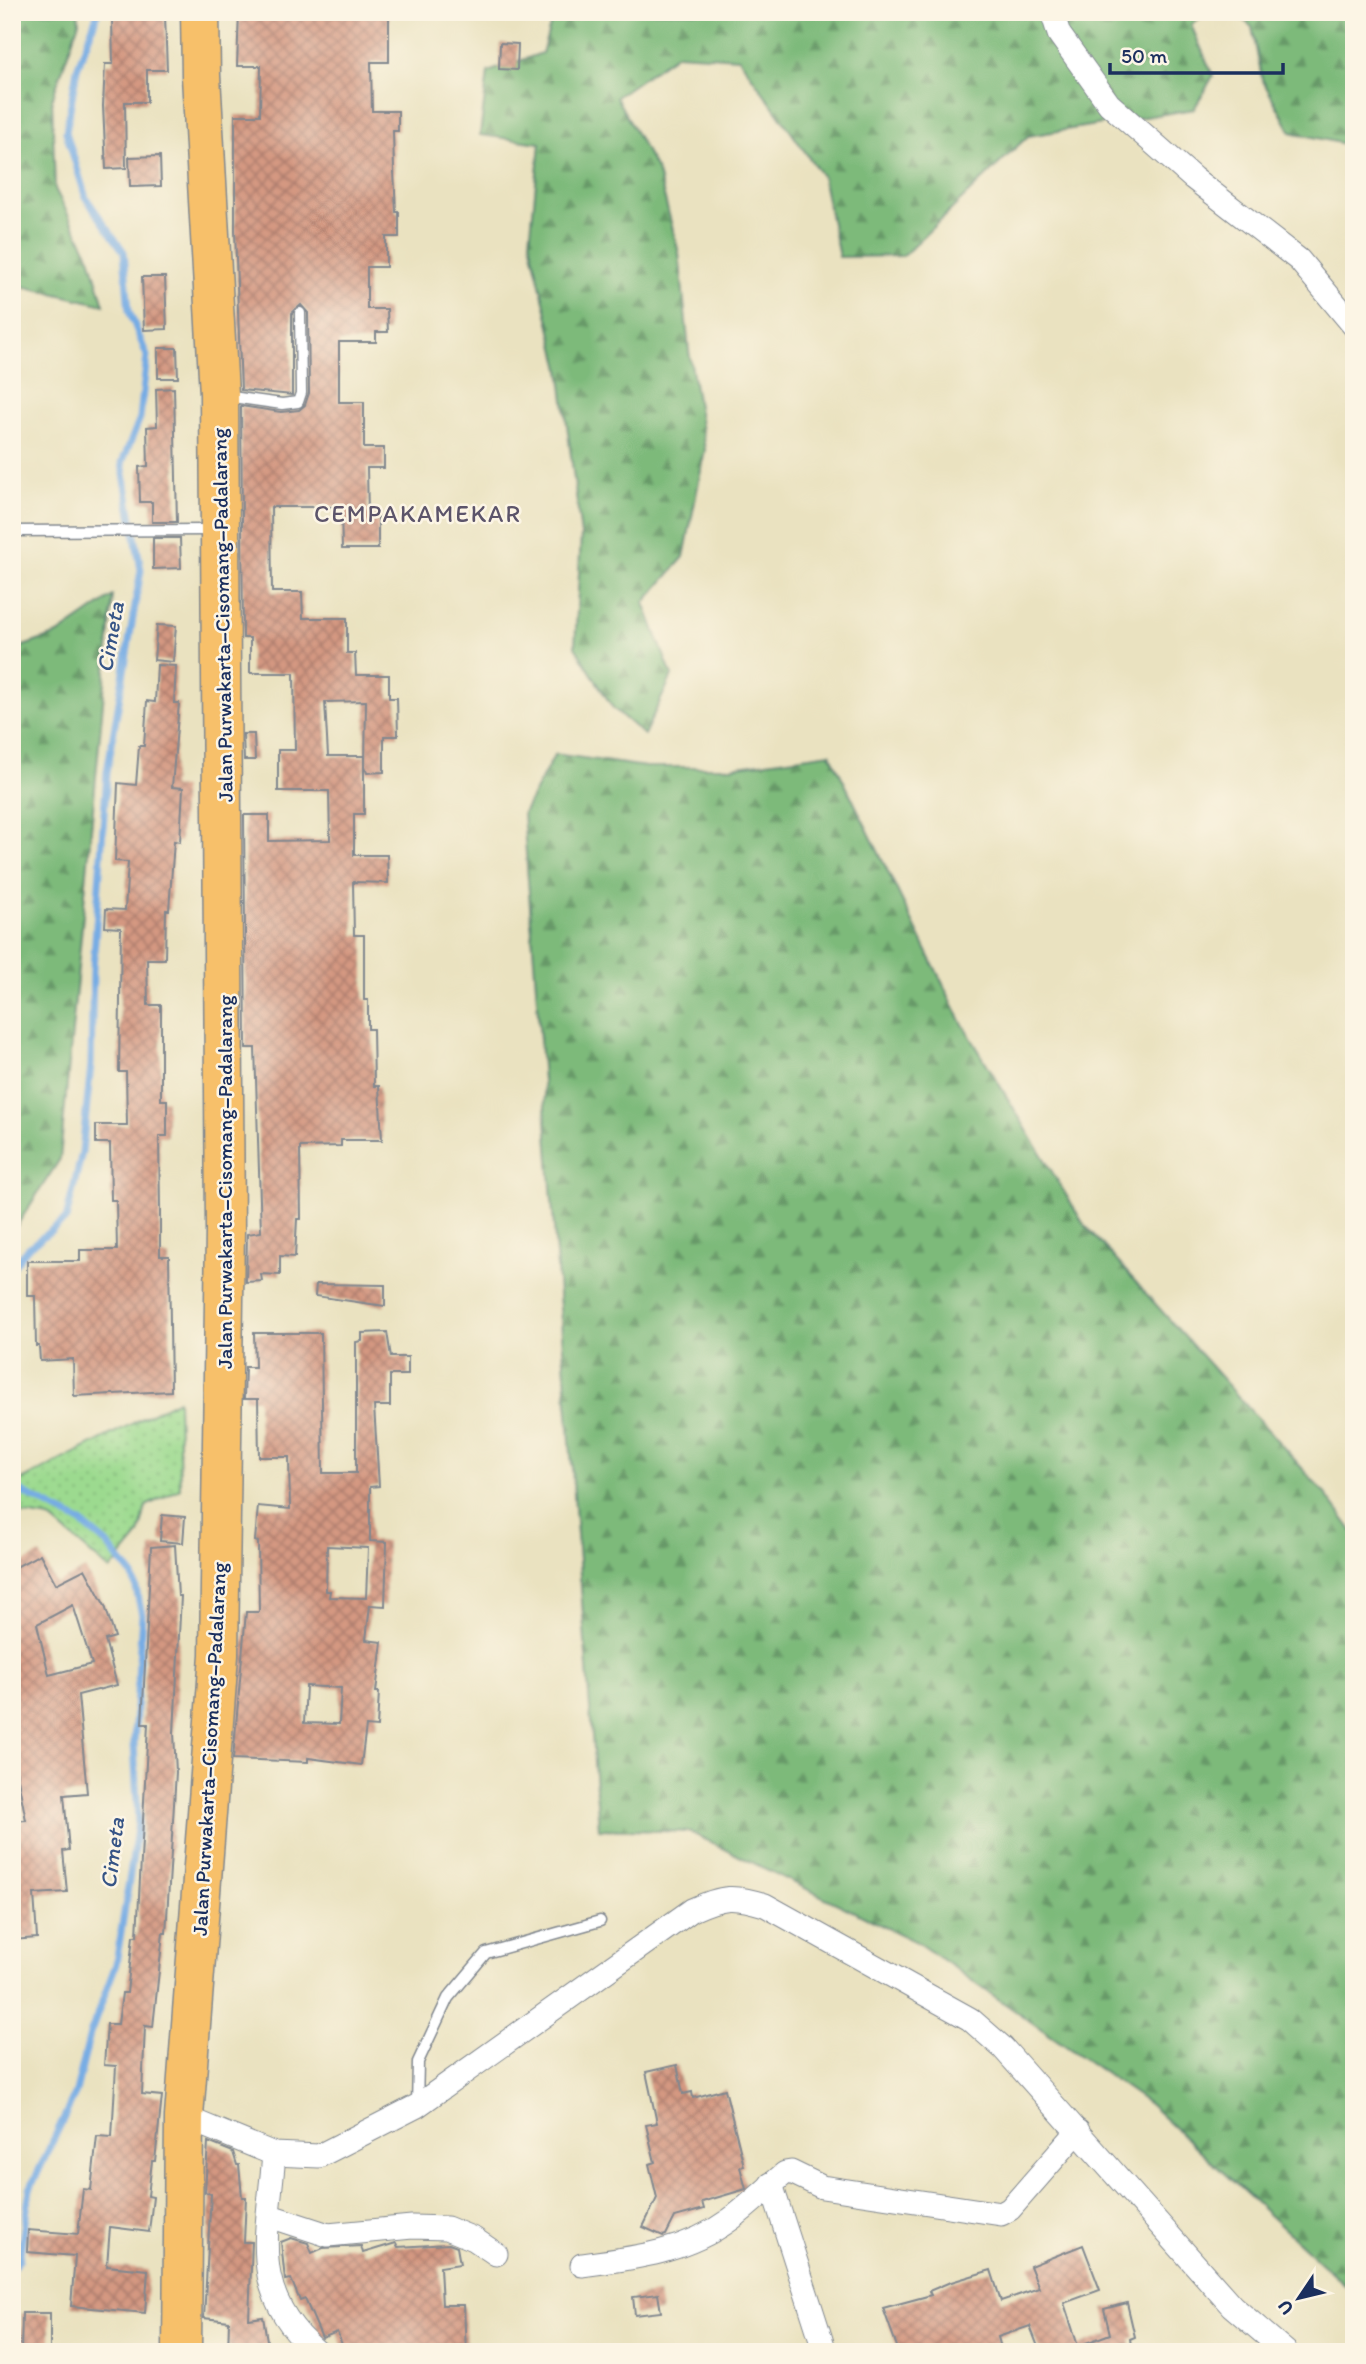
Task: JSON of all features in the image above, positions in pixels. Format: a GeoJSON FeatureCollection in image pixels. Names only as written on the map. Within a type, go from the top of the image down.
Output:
{"type":"FeatureCollection","features":[{"type":"Feature","properties":{"kind":"highway","name":"Jalan Purwakarta–Cisomang–Padalarang"},"geometry":{"type":"LineString","coordinates":[[182,2352],[184,2116],[219,1655],[225,1230],[219,394],[201,76],[200,12]]}},
{"type":"Feature","properties":{"kind":"street"},"geometry":{"type":"LineString","coordinates":[[1052,12],[1059,34],[1110,104],[1193,178],[1299,260],[1354,326]]}},
{"type":"Feature","properties":{"kind":"street"},"geometry":{"type":"LineString","coordinates":[[184,2116],[274,2154],[319,2156],[416,2106],[692,1910],[720,1898],[737,1896],[765,1905],[970,2019],[1003,2048],[1136,2202],[1232,2306],[1286,2352]]}},
{"type":"Feature","properties":{"kind":"street"},"geometry":{"type":"LineString","coordinates":[[582,2265],[657,2254],[695,2241],[730,2220],[771,2184],[791,2172],[822,2187],[1001,2214],[1010,2209],[1077,2131]]}},
{"type":"Feature","properties":{"kind":"street"},"geometry":{"type":"LineString","coordinates":[[274,2154],[266,2256],[274,2295],[291,2327],[317,2352]]}},
{"type":"Feature","properties":{"kind":"street"},"geometry":{"type":"LineString","coordinates":[[771,2184],[825,2352]]}},
{"type":"Feature","properties":{"kind":"street"},"geometry":{"type":"LineString","coordinates":[[270,2216],[328,2235],[373,2229],[447,2228],[474,2239],[496,2254]]}},
{"type":"Feature","properties":{"kind":"lane"},"geometry":{"type":"LineString","coordinates":[[219,394],[282,404],[298,402],[301,393],[300,313]]}},
{"type":"Feature","properties":{"kind":"lane"},"geometry":{"type":"LineString","coordinates":[[12,531],[221,530]]}},
{"type":"Feature","properties":{"kind":"lane"},"geometry":{"type":"LineString","coordinates":[[416,2106],[418,2062],[448,1998],[486,1953],[600,1921]]}},
{"type":"Feature","properties":{"kind":"green space"},"geometry":{"type":"Polygon","coordinates":[[[12,12],[78,12],[79,22],[52,99],[55,189],[90,257],[104,305],[26,287],[12,288],[12,12]]]}},
{"type":"Feature","properties":{"kind":"green space"},"geometry":{"type":"Polygon","coordinates":[[[554,12],[1208,12],[1191,25],[1213,76],[1194,109],[1028,136],[903,256],[839,257],[822,176],[739,58],[677,54],[616,97],[658,173],[679,253],[689,351],[705,450],[684,557],[644,603],[672,676],[644,735],[613,708],[575,647],[581,535],[560,369],[530,242],[540,143],[480,135],[488,72],[542,53],[554,12]]]}},
{"type":"Feature","properties":{"kind":"green space"},"geometry":{"type":"Polygon","coordinates":[[[1234,12],[1354,12],[1354,142],[1344,144],[1291,132],[1262,79],[1252,27],[1234,12]]]}},
{"type":"Feature","properties":{"kind":"green space"},"geometry":{"type":"Polygon","coordinates":[[[113,596],[60,1159],[12,1233],[12,650],[58,634],[113,596]]]}},
{"type":"Feature","properties":{"kind":"green space"},"geometry":{"type":"Polygon","coordinates":[[[830,753],[961,1021],[1083,1223],[1326,1495],[1354,1533],[1354,2293],[1149,2104],[918,1943],[690,1832],[599,1829],[523,813],[555,754],[646,767],[731,767],[830,753]]]}},
{"type":"Feature","properties":{"kind":"green space"},"geometry":{"type":"Polygon","coordinates":[[[178,1400],[180,1489],[146,1506],[139,1535],[110,1570],[50,1518],[12,1512],[12,1485],[178,1400]]]}},
{"type":"Feature","properties":{"kind":"building"},"geometry":{"type":"Polygon","coordinates":[[[239,12],[389,15],[389,62],[371,62],[372,111],[398,111],[398,131],[393,131],[396,212],[399,212],[399,237],[386,237],[386,267],[367,267],[367,309],[387,309],[388,332],[376,332],[376,342],[339,342],[339,402],[364,402],[364,448],[384,448],[384,468],[367,468],[368,514],[378,514],[378,549],[342,549],[341,507],[271,507],[272,592],[302,592],[303,618],[347,618],[347,653],[355,653],[356,675],[389,675],[389,698],[397,698],[398,736],[384,736],[384,772],[367,773],[366,701],[325,702],[328,756],[364,756],[364,814],[354,814],[354,855],[387,855],[388,883],[353,882],[354,935],[364,935],[364,1000],[368,1000],[368,1029],[373,1029],[374,1086],[379,1086],[382,1140],[341,1140],[341,1146],[300,1147],[301,1219],[297,1219],[295,1257],[280,1256],[280,1275],[261,1274],[262,1281],[246,1282],[247,1234],[261,1232],[255,1048],[246,1048],[244,815],[269,815],[269,841],[330,840],[329,791],[278,791],[278,750],[295,750],[294,673],[250,673],[250,638],[243,638],[241,406],[281,412],[299,410],[305,405],[309,393],[308,313],[301,305],[292,313],[292,395],[241,390],[235,231],[235,115],[260,115],[261,66],[237,66],[239,12]]]}},
{"type":"Feature","properties":{"kind":"building"},"geometry":{"type":"Polygon","coordinates":[[[165,16],[167,70],[147,70],[147,102],[125,102],[126,168],[106,169],[103,106],[105,64],[113,64],[112,17],[165,16]]]}},
{"type":"Feature","properties":{"kind":"building"},"geometry":{"type":"Polygon","coordinates":[[[500,43],[518,44],[517,70],[499,69],[500,43]]]}},
{"type":"Feature","properties":{"kind":"building"},"geometry":{"type":"Polygon","coordinates":[[[160,156],[161,186],[130,187],[129,157],[160,156]]]}},
{"type":"Feature","properties":{"kind":"building"},"geometry":{"type":"Polygon","coordinates":[[[142,277],[165,277],[167,329],[144,330],[142,277]]]}},
{"type":"Feature","properties":{"kind":"building"},"geometry":{"type":"Polygon","coordinates":[[[158,348],[177,348],[178,378],[158,378],[158,348]]]}},
{"type":"Feature","properties":{"kind":"building"},"geometry":{"type":"Polygon","coordinates":[[[174,388],[177,522],[152,522],[152,502],[140,502],[139,467],[148,466],[147,427],[157,426],[156,389],[174,388]]]}},
{"type":"Feature","properties":{"kind":"building"},"geometry":{"type":"Polygon","coordinates":[[[153,538],[180,538],[181,568],[153,569],[153,538]]]}},
{"type":"Feature","properties":{"kind":"building"},"geometry":{"type":"Polygon","coordinates":[[[157,625],[176,626],[173,662],[154,660],[157,625]]]}},
{"type":"Feature","properties":{"kind":"building"},"geometry":{"type":"Polygon","coordinates":[[[157,665],[176,666],[174,703],[179,703],[172,787],[183,788],[180,842],[174,841],[169,910],[166,910],[165,959],[147,959],[148,1005],[161,1005],[161,1100],[167,1100],[167,1136],[159,1136],[160,1256],[169,1256],[171,1391],[74,1396],[73,1359],[40,1361],[39,1346],[36,1346],[35,1296],[27,1296],[27,1261],[80,1261],[80,1250],[117,1250],[116,1200],[111,1200],[110,1143],[96,1143],[96,1125],[127,1125],[126,1072],[119,1072],[121,928],[105,927],[106,909],[125,910],[128,862],[115,861],[118,783],[136,785],[139,746],[144,746],[147,701],[155,702],[157,665]]]}},
{"type":"Feature","properties":{"kind":"building"},"geometry":{"type":"Polygon","coordinates":[[[243,734],[254,734],[255,760],[244,760],[243,734]]]}},
{"type":"Feature","properties":{"kind":"building"},"geometry":{"type":"Polygon","coordinates":[[[316,1284],[385,1285],[385,1306],[315,1296],[316,1284]]]}},
{"type":"Feature","properties":{"kind":"building"},"geometry":{"type":"Polygon","coordinates":[[[387,1332],[391,1357],[408,1357],[408,1375],[390,1375],[390,1406],[374,1406],[379,1486],[370,1487],[370,1541],[387,1542],[385,1606],[370,1605],[366,1640],[382,1642],[376,1692],[379,1692],[377,1727],[366,1726],[361,1765],[308,1758],[308,1762],[233,1759],[246,1612],[259,1612],[258,1542],[255,1541],[258,1506],[290,1509],[289,1457],[259,1457],[258,1399],[244,1399],[245,1367],[255,1367],[254,1333],[321,1333],[323,1473],[356,1473],[356,1342],[362,1341],[362,1333],[387,1332]],[[327,1546],[326,1591],[330,1591],[329,1597],[366,1598],[368,1548],[327,1546]],[[306,1686],[304,1723],[339,1724],[341,1688],[306,1686]]]}},
{"type":"Feature","properties":{"kind":"building"},"geometry":{"type":"Polygon","coordinates":[[[162,1515],[185,1517],[183,1543],[160,1541],[162,1515]]]}},
{"type":"Feature","properties":{"kind":"building"},"geometry":{"type":"Polygon","coordinates":[[[175,1545],[178,1596],[181,1596],[174,1733],[176,1772],[166,1933],[163,1933],[153,2027],[145,2026],[142,2094],[162,2096],[148,2196],[153,2197],[149,2232],[110,2227],[107,2266],[148,2270],[145,2313],[71,2306],[75,2256],[27,2252],[28,2230],[78,2234],[83,2189],[91,2190],[97,2136],[112,2137],[116,2066],[104,2065],[107,2024],[118,2024],[122,1993],[127,1993],[133,1936],[137,1936],[148,1724],[142,1724],[151,1547],[175,1545]]]}},
{"type":"Feature","properties":{"kind":"building"},"geometry":{"type":"Polygon","coordinates":[[[40,1554],[56,1584],[85,1569],[105,1606],[115,1637],[105,1640],[117,1685],[78,1695],[87,1793],[64,1795],[69,1850],[63,1851],[67,1892],[34,1894],[37,1938],[12,1940],[12,1821],[26,1820],[16,1769],[12,1770],[12,1569],[40,1554]],[[73,1605],[37,1624],[49,1675],[92,1664],[73,1605]]]}},
{"type":"Feature","properties":{"kind":"building"},"geometry":{"type":"Polygon","coordinates":[[[677,2065],[683,2094],[692,2092],[693,2098],[725,2089],[744,2166],[740,2167],[746,2189],[702,2202],[704,2209],[675,2217],[663,2236],[643,2227],[657,2198],[649,2164],[655,2162],[646,2125],[657,2123],[646,2072],[677,2065]]]}},
{"type":"Feature","properties":{"kind":"building"},"geometry":{"type":"Polygon","coordinates":[[[208,2142],[233,2152],[239,2165],[242,2197],[246,2197],[244,2242],[252,2242],[249,2319],[263,2317],[269,2352],[228,2352],[229,2321],[204,2318],[211,2194],[205,2192],[208,2142]]]}},
{"type":"Feature","properties":{"kind":"building"},"geometry":{"type":"Polygon","coordinates":[[[291,2238],[308,2243],[312,2253],[323,2248],[361,2246],[363,2253],[396,2243],[398,2247],[449,2244],[457,2247],[460,2264],[440,2267],[442,2305],[464,2305],[466,2352],[345,2352],[337,2332],[322,2338],[305,2299],[300,2301],[291,2279],[285,2280],[281,2242],[291,2238]]]}},
{"type":"Feature","properties":{"kind":"building"},"geometry":{"type":"Polygon","coordinates":[[[1083,2245],[1100,2290],[1064,2303],[1078,2346],[1110,2334],[1104,2309],[1127,2303],[1135,2337],[1130,2339],[1132,2352],[1040,2352],[1030,2326],[998,2337],[1002,2352],[899,2352],[883,2308],[931,2295],[929,2291],[948,2283],[991,2270],[1001,2301],[1039,2288],[1030,2266],[1083,2245]]]}},
{"type":"Feature","properties":{"kind":"building"},"geometry":{"type":"Polygon","coordinates":[[[658,2294],[661,2312],[635,2315],[633,2297],[658,2294]]]}},
{"type":"Feature","properties":{"kind":"building"},"geometry":{"type":"Polygon","coordinates":[[[22,2313],[50,2313],[50,2352],[21,2352],[22,2313]]]}},
{"type":"Feature","properties":{"kind":"waterway","name":"Cimeta"},"geometry":{"type":"LineString","coordinates":[[12,1268],[28,1248],[66,1219],[82,1152],[91,1065],[93,968],[107,772],[141,570],[122,463],[140,418],[147,356],[129,311],[124,252],[86,198],[66,132],[77,69],[98,12]]}},
{"type":"Feature","properties":{"kind":"waterway","name":"Cimeta"},"geometry":{"type":"LineString","coordinates":[[12,1487],[79,1521],[106,1543],[133,1576],[142,1614],[134,1743],[138,1823],[116,1964],[90,2034],[76,2092],[30,2189],[19,2260],[12,2268]]}},
{"type":"Feature","properties":{"kind":"district","name":"CEMPAKAMEKAR"},"geometry":{"type":"Point","coordinates":[418,513]}}]}
